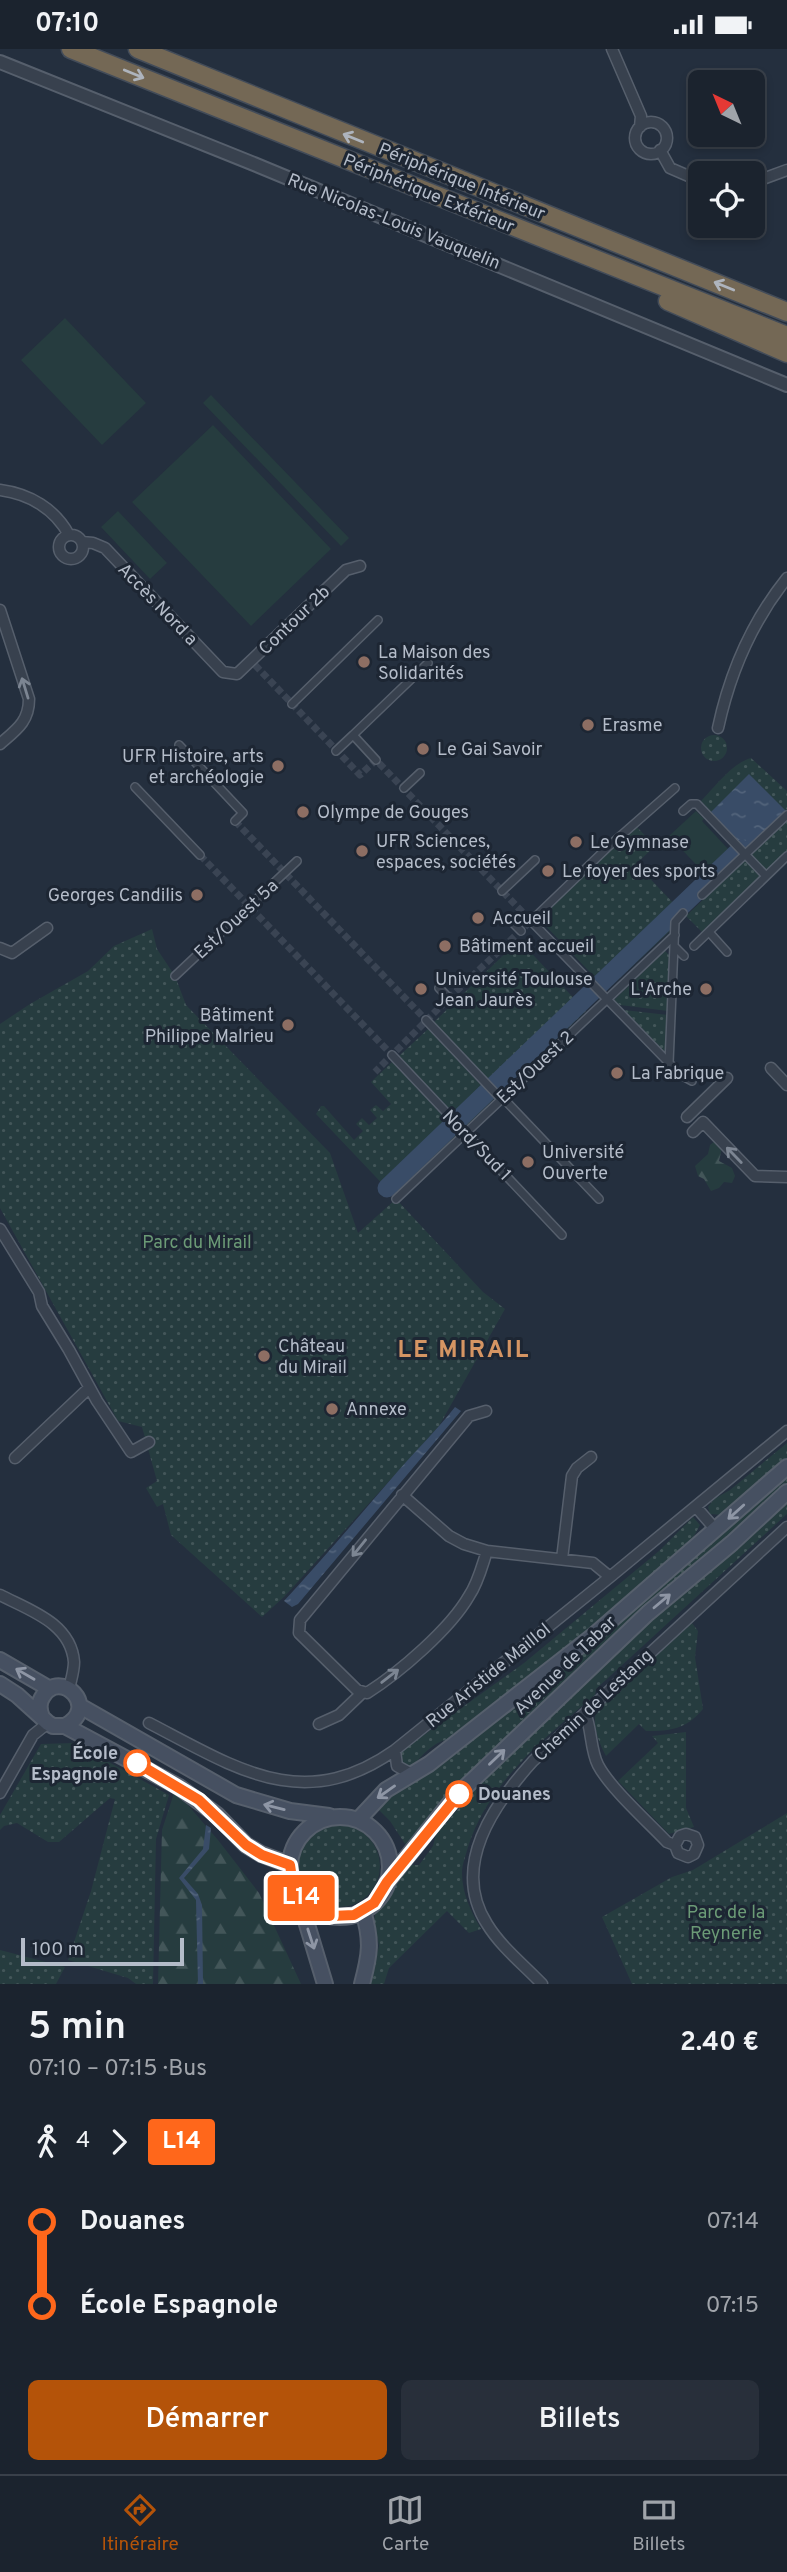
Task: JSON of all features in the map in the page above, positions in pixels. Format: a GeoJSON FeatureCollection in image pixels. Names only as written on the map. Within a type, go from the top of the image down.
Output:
{"type":"FeatureCollection","features":[{"type":"Feature","properties":{"kind":"highway","name":"Périphérique Extérieur"},"geometry":{"type":"LineString","coordinates":[[71,49],[787,336]]}},
{"type":"Feature","properties":{"kind":"highway","name":"Périphérique Intérieur"},"geometry":{"type":"LineString","coordinates":[[138,49],[787,312]]}},
{"type":"Feature","properties":{"kind":"highway"},"geometry":{"type":"LineString","coordinates":[[536,236],[630,285],[787,353]]}},
{"type":"Feature","properties":{"kind":"main road","name":"Avenue de Tabar"},"geometry":{"type":"LineString","coordinates":[[358,1820],[386,1790],[419,1771],[594,1635],[787,1467]]}},
{"type":"Feature","properties":{"kind":"main road","name":"Avenue de Tabar"},"geometry":{"type":"LineString","coordinates":[[387,1882],[454,1798],[638,1622],[732,1543],[787,1492]]}},
{"type":"Feature","properties":{"kind":"main road"},"geometry":{"type":"LineString","coordinates":[[0,1660],[50,1689]]}},
{"type":"Feature","properties":{"kind":"main road"},"geometry":{"type":"LineString","coordinates":[[0,1684],[53,1726],[65,1726],[179,1787],[208,1808],[246,1845],[262,1855],[290,1865]]}},
{"type":"Feature","properties":{"kind":"main road"},"geometry":{"type":"LineString","coordinates":[[45,1720],[40,1711],[41,1698],[50,1689],[63,1687],[75,1693],[79,1706],[76,1718],[65,1726]]}},
{"type":"Feature","properties":{"kind":"main road"},"geometry":{"type":"LineString","coordinates":[[79,1706],[236,1795],[295,1812],[358,1820],[370,1828],[385,1846],[389,1858],[387,1882],[374,1903],[363,1911],[354,1915],[332,1916],[312,1909],[297,1893]]}},
{"type":"Feature","properties":{"kind":"main road"},"geometry":{"type":"LineString","coordinates":[[325,1984],[293,1885],[290,1865],[292,1854],[302,1835],[319,1822],[341,1817]]}},
{"type":"Feature","properties":{"kind":"main road"},"geometry":{"type":"LineString","coordinates":[[362,1984],[371,1948],[363,1911]]}},
{"type":"Feature","properties":{"kind":"street"},"geometry":{"type":"LineString","coordinates":[[612,49],[643,122]]}},
{"type":"Feature","properties":{"kind":"street","name":"Rue Nicolas-Louis Vauquelin"},"geometry":{"type":"LineString","coordinates":[[0,62],[787,384]]}},
{"type":"Feature","properties":{"kind":"street"},"geometry":{"type":"LineString","coordinates":[[643,122],[659,124],[665,132],[666,142],[660,150],[650,153],[640,150],[635,136],[643,122]]}},
{"type":"Feature","properties":{"kind":"street"},"geometry":{"type":"LineString","coordinates":[[660,150],[670,168],[688,176]]}},
{"type":"Feature","properties":{"kind":"street"},"geometry":{"type":"LineString","coordinates":[[765,178],[787,170]]}},
{"type":"Feature","properties":{"kind":"street"},"geometry":{"type":"LineString","coordinates":[[0,489],[15,492],[54,513],[69,535],[82,542],[80,554],[73,558],[65,557],[59,547],[62,539],[69,535]]}},
{"type":"Feature","properties":{"kind":"street","name":"Accès Nord a"},"geometry":{"type":"LineString","coordinates":[[82,542],[105,548],[223,672],[229,674]]}},
{"type":"Feature","properties":{"kind":"street","name":"Contour 2b"},"geometry":{"type":"LineString","coordinates":[[229,674],[237,674],[346,570],[360,566]]}},
{"type":"Feature","properties":{"kind":"street"},"geometry":{"type":"LineString","coordinates":[[718,728],[735,667],[748,635],[766,604],[787,578]]}},
{"type":"Feature","properties":{"kind":"street"},"geometry":{"type":"LineString","coordinates":[[0,610],[29,699],[29,708],[23,723],[0,744]]}},
{"type":"Feature","properties":{"kind":"street"},"geometry":{"type":"LineString","coordinates":[[292,704],[378,620]]}},
{"type":"Feature","properties":{"kind":"street"},"geometry":{"type":"LineString","coordinates":[[336,751],[428,663]]}},
{"type":"Feature","properties":{"kind":"street"},"geometry":{"type":"LineString","coordinates":[[353,735],[376,760]]}},
{"type":"Feature","properties":{"kind":"street"},"geometry":{"type":"LineString","coordinates":[[179,745],[243,813],[235,821]]}},
{"type":"Feature","properties":{"kind":"street"},"geometry":{"type":"LineString","coordinates":[[404,788],[420,773]]}},
{"type":"Feature","properties":{"kind":"street"},"geometry":{"type":"LineString","coordinates":[[135,787],[200,855]]}},
{"type":"Feature","properties":{"kind":"street"},"geometry":{"type":"LineString","coordinates":[[675,788],[609,846],[531,921],[681,1075],[692,1081]]}},
{"type":"Feature","properties":{"kind":"street"},"geometry":{"type":"LineString","coordinates":[[683,811],[691,804],[697,804],[766,876]]}},
{"type":"Feature","properties":{"kind":"street"},"geometry":{"type":"LineString","coordinates":[[702,895],[787,815]]}},
{"type":"Feature","properties":{"kind":"street"},"geometry":{"type":"LineString","coordinates":[[694,946],[787,856]]}},
{"type":"Feature","properties":{"kind":"street"},"geometry":{"type":"LineString","coordinates":[[502,891],[535,860]]}},
{"type":"Feature","properties":{"kind":"street","name":"Est/Ouest 5a"},"geometry":{"type":"LineString","coordinates":[[175,976],[297,861]]}},
{"type":"Feature","properties":{"kind":"street"},"geometry":{"type":"LineString","coordinates":[[669,1063],[675,922],[683,913]]}},
{"type":"Feature","properties":{"kind":"street"},"geometry":{"type":"LineString","coordinates":[[511,921],[521,931]]}},
{"type":"Feature","properties":{"kind":"street"},"geometry":{"type":"LineString","coordinates":[[0,949],[12,953],[47,928]]}},
{"type":"Feature","properties":{"kind":"street"},"geometry":{"type":"LineString","coordinates":[[709,932],[727,952]]}},
{"type":"Feature","properties":{"kind":"street","name":"Est/Ouest 2"},"geometry":{"type":"LineString","coordinates":[[396,1199],[450,1152],[462,1130],[502,1099],[605,998],[675,935]]}},
{"type":"Feature","properties":{"kind":"street"},"geometry":{"type":"LineString","coordinates":[[675,947],[684,956]]}},
{"type":"Feature","properties":{"kind":"street"},"geometry":{"type":"LineString","coordinates":[[439,988],[449,998]]}},
{"type":"Feature","properties":{"kind":"street"},"geometry":{"type":"LineString","coordinates":[[426,1020],[600,1199]]}},
{"type":"Feature","properties":{"kind":"street","name":"Nord/Sud 1"},"geometry":{"type":"LineString","coordinates":[[392,1055],[562,1235]]}},
{"type":"Feature","properties":{"kind":"street"},"geometry":{"type":"LineString","coordinates":[[771,1068],[787,1085]]}},
{"type":"Feature","properties":{"kind":"street"},"geometry":{"type":"LineString","coordinates":[[687,1117],[727,1078]]}},
{"type":"Feature","properties":{"kind":"street"},"geometry":{"type":"LineString","coordinates":[[692,1132],[703,1122],[755,1176],[787,1177]]}},
{"type":"Feature","properties":{"kind":"street"},"geometry":{"type":"LineString","coordinates":[[0,1229],[39,1293],[42,1306],[89,1388],[131,1452],[149,1442]]}},
{"type":"Feature","properties":{"kind":"street"},"geometry":{"type":"LineString","coordinates":[[15,1458],[89,1388]]}},
{"type":"Feature","properties":{"kind":"street"},"geometry":{"type":"LineString","coordinates":[[362,1693],[302,1638],[298,1626],[300,1620],[469,1416],[486,1411]]}},
{"type":"Feature","properties":{"kind":"street","name":"Rue Aristide Maillol"},"geometry":{"type":"LineString","coordinates":[[149,1723],[222,1761],[265,1779],[318,1782],[371,1764],[395,1750],[787,1431]]}},
{"type":"Feature","properties":{"kind":"street"},"geometry":{"type":"LineString","coordinates":[[562,1559],[572,1476],[577,1468],[591,1457]]}},
{"type":"Feature","properties":{"kind":"street"},"geometry":{"type":"LineString","coordinates":[[402,1495],[456,1541],[487,1551],[593,1563],[610,1577]]}},
{"type":"Feature","properties":{"kind":"street"},"geometry":{"type":"LineString","coordinates":[[696,1507],[716,1530]]}},
{"type":"Feature","properties":{"kind":"street","name":"Chemin de Lestang"},"geometry":{"type":"LineString","coordinates":[[542,1984],[484,1920],[476,1896],[474,1858],[486,1826],[518,1777],[787,1527]]}},
{"type":"Feature","properties":{"kind":"street"},"geometry":{"type":"LineString","coordinates":[[318,1724],[339,1715],[362,1693],[375,1688],[427,1646],[468,1600],[487,1551]]}},
{"type":"Feature","properties":{"kind":"street"},"geometry":{"type":"LineString","coordinates":[[0,1595],[58,1626],[65,1636],[74,1664],[69,1689]]}},
{"type":"Feature","properties":{"kind":"street"},"geometry":{"type":"LineString","coordinates":[[585,1713],[594,1756],[602,1771],[667,1842],[675,1845]]}},
{"type":"Feature","properties":{"kind":"street"},"geometry":{"type":"LineString","coordinates":[[0,1793],[33,1735],[45,1720]]}},
{"type":"Feature","properties":{"kind":"street"},"geometry":{"type":"LineString","coordinates":[[395,1750],[395,1760],[402,1770],[419,1771]]}},
{"type":"Feature","properties":{"kind":"green space"},"geometry":{"type":"Polygon","coordinates":[[[65,318],[146,403],[102,445],[21,360],[65,318]]]}},
{"type":"Feature","properties":{"kind":"green space"},"geometry":{"type":"Polygon","coordinates":[[[211,395],[349,538],[341,546],[203,403],[211,395]]]}},
{"type":"Feature","properties":{"kind":"green space"},"geometry":{"type":"Polygon","coordinates":[[[213,425],[331,549],[251,626],[132,502],[213,425]]]}},
{"type":"Feature","properties":{"kind":"green space"},"geometry":{"type":"Polygon","coordinates":[[[118,511],[167,563],[150,579],[101,527],[118,511]]]}},
{"type":"Feature","properties":{"kind":"green space"},"geometry":{"type":"Polygon","coordinates":[[[714,735],[723,739],[727,748],[723,757],[714,761],[705,757],[701,748],[705,739],[714,735]]]}},
{"type":"Feature","properties":{"kind":"green space"},"geometry":{"type":"Polygon","coordinates":[[[751,758],[787,791],[787,809],[746,849],[701,801],[730,770],[751,758]]]}},
{"type":"Feature","properties":{"kind":"green space"},"geometry":{"type":"Polygon","coordinates":[[[696,811],[730,851],[706,875],[669,836],[696,811]]]}},
{"type":"Feature","properties":{"kind":"green space"},"geometry":{"type":"Polygon","coordinates":[[[787,820],[787,851],[767,871],[751,854],[787,820]]]}},
{"type":"Feature","properties":{"kind":"green space"},"geometry":{"type":"Polygon","coordinates":[[[635,825],[655,846],[636,864],[681,911],[670,921],[670,931],[607,990],[539,919],[635,825]]]}},
{"type":"Feature","properties":{"kind":"green space"},"geometry":{"type":"Polygon","coordinates":[[[614,858],[623,867],[605,884],[596,875],[614,858]]]}},
{"type":"Feature","properties":{"kind":"green space"},"geometry":{"type":"Polygon","coordinates":[[[746,859],[762,875],[702,932],[686,916],[746,859]]]}},
{"type":"Feature","properties":{"kind":"green space","name":"Parc du Mirail"},"geometry":{"type":"Polygon","coordinates":[[[152,929],[157,949],[175,976],[186,1005],[330,1153],[358,1233],[396,1199],[483,1292],[505,1309],[439,1426],[285,1596],[262,1617],[171,1535],[163,1504],[157,1507],[146,1488],[157,1481],[142,1427],[118,1421],[0,1208],[0,1024],[88,971],[114,946],[152,929]]]}},
{"type":"Feature","properties":{"kind":"green space"},"geometry":{"type":"Polygon","coordinates":[[[519,940],[586,1011],[501,1092],[434,1022],[519,940]]]}},
{"type":"Feature","properties":{"kind":"green space"},"geometry":{"type":"Polygon","coordinates":[[[665,951],[669,955],[668,1011],[620,1005],[614,1000],[665,951]]]}},
{"type":"Feature","properties":{"kind":"green space"},"geometry":{"type":"Polygon","coordinates":[[[624,1010],[668,1015],[667,1054],[624,1010]]]}},
{"type":"Feature","properties":{"kind":"green space"},"geometry":{"type":"Polygon","coordinates":[[[428,1029],[494,1099],[466,1126],[399,1056],[428,1029]]]}},
{"type":"Feature","properties":{"kind":"green space"},"geometry":{"type":"Polygon","coordinates":[[[392,1062],[459,1133],[393,1195],[316,1114],[321,1106],[324,1106],[354,1140],[363,1131],[356,1124],[362,1118],[369,1125],[377,1118],[370,1110],[376,1105],[383,1111],[391,1104],[371,1082],[392,1062]]]}},
{"type":"Feature","properties":{"kind":"green space"},"geometry":{"type":"Polygon","coordinates":[[[715,1141],[722,1148],[719,1161],[732,1168],[735,1176],[732,1183],[724,1182],[711,1191],[704,1179],[698,1176],[695,1166],[708,1154],[710,1145],[715,1141]]]}},
{"type":"Feature","properties":{"kind":"green space"},"geometry":{"type":"Polygon","coordinates":[[[787,1443],[787,1460],[723,1515],[710,1514],[708,1507],[714,1499],[730,1490],[787,1443]]]}},
{"type":"Feature","properties":{"kind":"green space"},"geometry":{"type":"Polygon","coordinates":[[[787,1476],[787,1485],[606,1644],[482,1760],[439,1804],[407,1847],[390,1821],[377,1808],[383,1800],[598,1636],[787,1476]]]}},
{"type":"Feature","properties":{"kind":"green space"},"geometry":{"type":"Polygon","coordinates":[[[787,1498],[787,1514],[596,1689],[595,1695],[538,1745],[504,1781],[477,1823],[462,1870],[465,1895],[481,1929],[469,1933],[447,1911],[389,1968],[384,1984],[368,1984],[379,1946],[374,1921],[376,1910],[410,1865],[419,1865],[433,1846],[436,1834],[490,1773],[621,1648],[787,1498]]]}},
{"type":"Feature","properties":{"kind":"green space"},"geometry":{"type":"Polygon","coordinates":[[[693,1517],[700,1525],[693,1538],[605,1617],[451,1739],[441,1741],[424,1753],[417,1761],[417,1766],[410,1769],[400,1762],[403,1750],[524,1663],[659,1551],[693,1517]]]}},
{"type":"Feature","properties":{"kind":"green space"},"geometry":{"type":"Polygon","coordinates":[[[692,1623],[698,1631],[695,1657],[703,1709],[691,1721],[671,1729],[646,1731],[639,1724],[606,1756],[595,1727],[597,1710],[692,1623]]]}},
{"type":"Feature","properties":{"kind":"green space"},"geometry":{"type":"Polygon","coordinates":[[[686,1732],[686,1808],[694,1827],[669,1834],[618,1781],[658,1743],[652,1736],[686,1732]]]}},
{"type":"Feature","properties":{"kind":"green space"},"geometry":{"type":"Polygon","coordinates":[[[74,1743],[169,1795],[156,1839],[153,1984],[136,1984],[128,1978],[68,1960],[91,1891],[115,1799],[110,1798],[59,1842],[48,1842],[17,1823],[4,1826],[0,1830],[0,1815],[41,1744],[74,1743]]]}},
{"type":"Feature","properties":{"kind":"green space"},"geometry":{"type":"Polygon","coordinates":[[[175,1790],[259,1893],[301,1984],[158,1984],[162,1830],[175,1790]]]}},
{"type":"Feature","properties":{"kind":"green space","name":"Parc de la Reynerie"},"geometry":{"type":"Polygon","coordinates":[[[787,1813],[787,1984],[632,1984],[602,1917],[672,1877],[693,1870],[787,1813]]]}},
{"type":"Feature","properties":{"kind":"green space"},"geometry":{"type":"Polygon","coordinates":[[[339,1825],[355,1828],[368,1837],[377,1850],[380,1866],[377,1882],[368,1895],[355,1904],[339,1907],[323,1904],[310,1895],[301,1882],[298,1866],[301,1850],[310,1837],[323,1828],[339,1825]]]}},
{"type":"Feature","properties":{"kind":"green space"},"geometry":{"type":"Polygon","coordinates":[[[0,1950],[65,1967],[56,1984],[0,1984],[0,1950]]]}},
{"type":"Feature","properties":{"kind":"water"},"geometry":{"type":"Polygon","coordinates":[[[749,774],[786,811],[746,849],[711,812],[749,774]]]}},
{"type":"Feature","properties":{"kind":"water"},"geometry":{"type":"Polygon","coordinates":[[[455,1407],[461,1411],[298,1604],[292,1607],[284,1601],[441,1424],[455,1407]]]}},
{"type":"Feature","properties":{"kind":"water"},"geometry":{"type":"Polygon","coordinates":[[[206,1825],[211,1828],[209,1849],[184,1878],[198,1894],[202,1905],[203,1984],[198,1984],[196,1900],[179,1878],[203,1849],[206,1825]]]}},
{"type":"Feature","properties":{"kind":"waterway"},"geometry":{"type":"LineString","coordinates":[[387,1188],[741,849]]}},
{"type":"Feature","properties":{"kind":"tunnel"},"geometry":{"type":"LineString","coordinates":[[255,665],[360,775],[376,760],[531,921],[375,1072]]}},
{"type":"Feature","properties":{"kind":"tunnel"},"geometry":{"type":"LineString","coordinates":[[235,821],[426,1020]]}},
{"type":"Feature","properties":{"kind":"tunnel"},"geometry":{"type":"LineString","coordinates":[[200,855],[392,1055]]}},
{"type":"Feature","properties":{"kind":"bus line","name":"L14"},"geometry":{"type":"LineString","coordinates":[[137,1763],[199,1800],[246,1845],[262,1855],[290,1865],[293,1885],[304,1902],[312,1909],[332,1916],[354,1915],[374,1903],[387,1882],[459,1794]]}},
{"type":"Feature","properties":{"kind":"place","name":"La Maison des Solidarités"},"geometry":{"type":"Point","coordinates":[364,662]}},
{"type":"Feature","properties":{"kind":"place","name":"Erasme"},"geometry":{"type":"Point","coordinates":[588,725]}},
{"type":"Feature","properties":{"kind":"place","name":"Le Gai Savoir"},"geometry":{"type":"Point","coordinates":[423,749]}},
{"type":"Feature","properties":{"kind":"place","name":"UFR Histoire, arts et archéologie"},"geometry":{"type":"Point","coordinates":[278,766]}},
{"type":"Feature","properties":{"kind":"place","name":"Olympe de Gouges"},"geometry":{"type":"Point","coordinates":[303,812]}},
{"type":"Feature","properties":{"kind":"place","name":"Le Gymnase"},"geometry":{"type":"Point","coordinates":[576,842]}},
{"type":"Feature","properties":{"kind":"place","name":"UFR Sciences, espaces, sociétés"},"geometry":{"type":"Point","coordinates":[362,851]}},
{"type":"Feature","properties":{"kind":"place","name":"Le foyer des sports"},"geometry":{"type":"Point","coordinates":[548,871]}},
{"type":"Feature","properties":{"kind":"place","name":"Georges Candilis"},"geometry":{"type":"Point","coordinates":[197,895]}},
{"type":"Feature","properties":{"kind":"place","name":"Accueil"},"geometry":{"type":"Point","coordinates":[478,918]}},
{"type":"Feature","properties":{"kind":"place","name":"Bâtiment accueil"},"geometry":{"type":"Point","coordinates":[445,946]}},
{"type":"Feature","properties":{"kind":"place","name":"Université Toulouse Jean Jaurès"},"geometry":{"type":"Point","coordinates":[421,989]}},
{"type":"Feature","properties":{"kind":"place","name":"L'Arche"},"geometry":{"type":"Point","coordinates":[706,989]}},
{"type":"Feature","properties":{"kind":"place","name":"Bâtiment Philippe Malrieu"},"geometry":{"type":"Point","coordinates":[288,1025]}},
{"type":"Feature","properties":{"kind":"place","name":"La Fabrique"},"geometry":{"type":"Point","coordinates":[617,1073]}},
{"type":"Feature","properties":{"kind":"place","name":"Université Ouverte"},"geometry":{"type":"Point","coordinates":[528,1162]}},
{"type":"Feature","properties":{"kind":"place","name":"Château du Mirail"},"geometry":{"type":"Point","coordinates":[264,1356]}},
{"type":"Feature","properties":{"kind":"place","name":"Annexe"},"geometry":{"type":"Point","coordinates":[332,1409]}},
{"type":"Feature","properties":{"kind":"place","name":"École Espagnole"},"geometry":{"type":"Point","coordinates":[137,1763]}},
{"type":"Feature","properties":{"kind":"place","name":"Douanes"},"geometry":{"type":"Point","coordinates":[459,1794]}},
{"type":"Feature","properties":{"kind":"district","name":"LE MIRAIL"},"geometry":{"type":"Point","coordinates":[464,1349]}}]}
